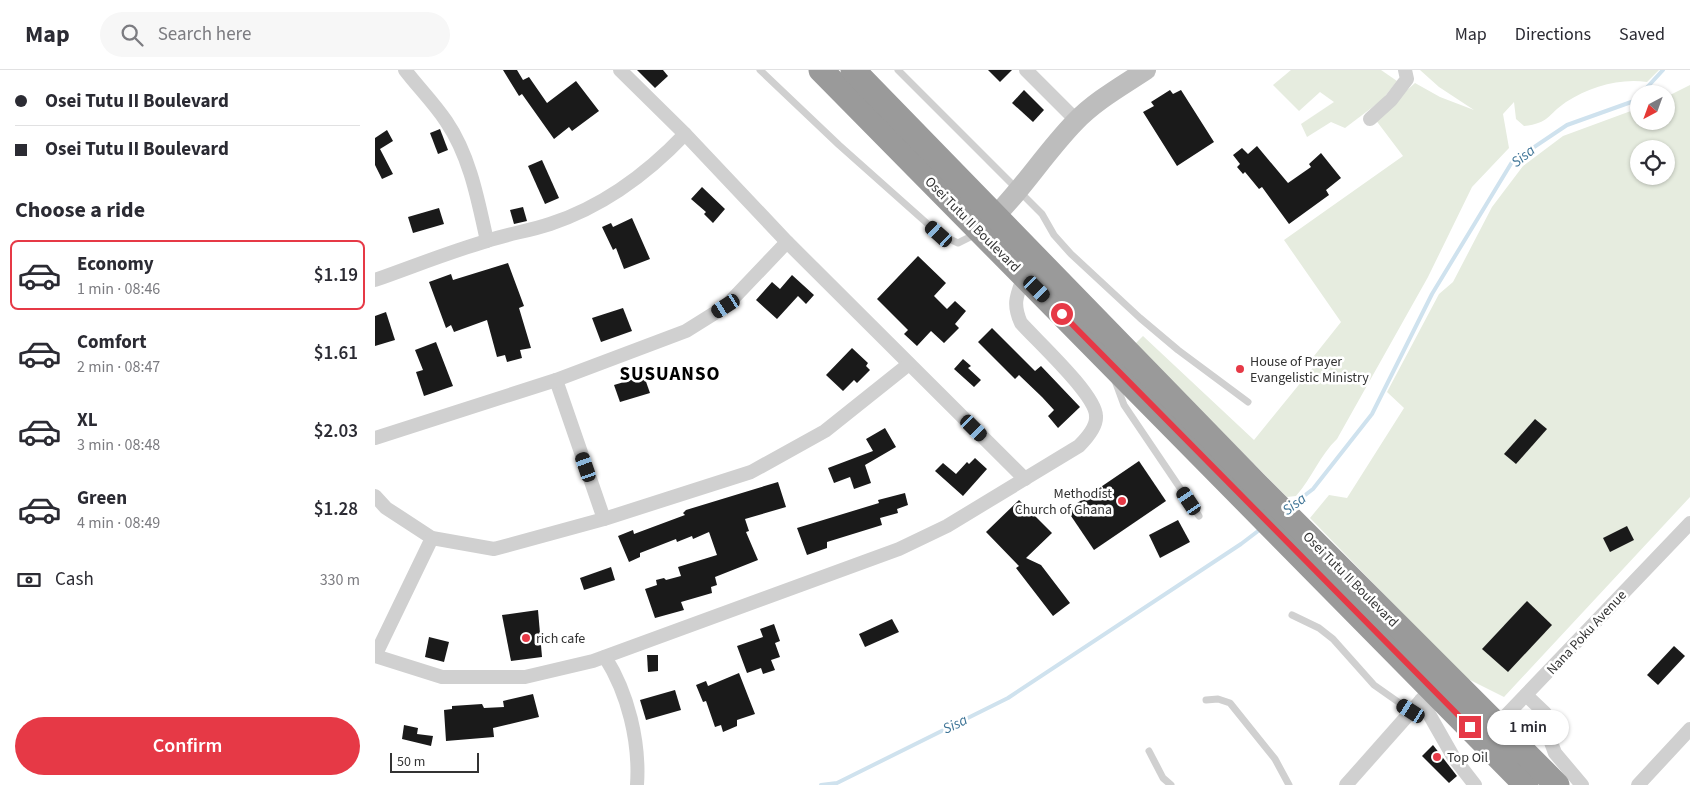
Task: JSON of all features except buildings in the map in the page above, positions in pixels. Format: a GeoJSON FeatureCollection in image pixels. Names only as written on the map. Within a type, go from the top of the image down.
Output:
{"type":"FeatureCollection","features":[{"type":"Feature","properties":{"kind":"highway","name":"Osei Tutu II Boulevard"},"geometry":{"type":"LineString","coordinates":[[821,70],[988,223],[1024,276],[1113,366],[1250,490]]}},
{"type":"Feature","properties":{"kind":"highway","name":"Osei Tutu II Boulevard"},"geometry":{"type":"LineString","coordinates":[[853,70],[988,223],[1306,548],[1490,732],[1557,785]]}},
{"type":"Feature","properties":{"kind":"highway","name":"Osei Tutu II Boulevard"},"geometry":{"type":"LineString","coordinates":[[1306,548],[1427,694],[1490,732],[1526,785]]}},
{"type":"Feature","properties":{"kind":"street"},"geometry":{"type":"LineString","coordinates":[[405,70],[446,121],[461,152],[474,184],[487,240]]}},
{"type":"Feature","properties":{"kind":"street"},"geometry":{"type":"LineString","coordinates":[[621,70],[685,134],[787,242],[1025,479]]}},
{"type":"Feature","properties":{"kind":"street"},"geometry":{"type":"LineString","coordinates":[[1026,70],[1076,120]]}},
{"type":"Feature","properties":{"kind":"street"},"geometry":{"type":"LineString","coordinates":[[988,223],[1019,191],[1076,120],[1104,98],[1146,70]]}},
{"type":"Feature","properties":{"kind":"street"},"geometry":{"type":"LineString","coordinates":[[1370,119],[1391,100],[1407,79],[1405,70]]}},
{"type":"Feature","properties":{"kind":"street"},"geometry":{"type":"LineString","coordinates":[[375,280],[487,240],[551,224],[596,205],[633,181],[663,157],[685,134]]}},
{"type":"Feature","properties":{"kind":"street"},"geometry":{"type":"LineString","coordinates":[[375,438],[556,380],[686,331],[726,306],[787,242]]}},
{"type":"Feature","properties":{"kind":"street"},"geometry":{"type":"LineString","coordinates":[[432,538],[375,656],[443,676],[525,677],[605,657],[899,548],[947,526],[1079,446],[1088,438],[1097,417],[1093,404],[1077,382],[1021,323],[1015,311],[1016,300],[1024,276]]}},
{"type":"Feature","properties":{"kind":"street"},"geometry":{"type":"LineString","coordinates":[[375,496],[386,508],[432,538],[494,549],[604,519],[751,472],[825,431],[909,364]]}},
{"type":"Feature","properties":{"kind":"street"},"geometry":{"type":"LineString","coordinates":[[556,380],[604,519]]}},
{"type":"Feature","properties":{"kind":"street","name":"Nana Poku Avenue"},"geometry":{"type":"LineString","coordinates":[[1490,732],[1690,523]]}},
{"type":"Feature","properties":{"kind":"street"},"geometry":{"type":"LineString","coordinates":[[605,657],[616,675],[635,737],[638,759],[637,785]]}},
{"type":"Feature","properties":{"kind":"street"},"geometry":{"type":"LineString","coordinates":[[1346,785],[1427,694],[1454,758],[1475,785]]}},
{"type":"Feature","properties":{"kind":"street"},"geometry":{"type":"LineString","coordinates":[[1526,696],[1545,713],[1549,737],[1555,753],[1582,785]]}},
{"type":"Feature","properties":{"kind":"street"},"geometry":{"type":"LineString","coordinates":[[1638,785],[1690,729]]}},
{"type":"Feature","properties":{"kind":"lane"},"geometry":{"type":"LineString","coordinates":[[760,70],[839,145],[939,234],[958,243],[988,223]]}},
{"type":"Feature","properties":{"kind":"lane"},"geometry":{"type":"LineString","coordinates":[[898,70],[1042,214],[1054,235],[1071,254],[1133,312],[1178,350],[1248,402]]}},
{"type":"Feature","properties":{"kind":"lane"},"geometry":{"type":"LineString","coordinates":[[1113,366],[1115,382],[1124,405],[1199,516]]}},
{"type":"Feature","properties":{"kind":"lane"},"geometry":{"type":"LineString","coordinates":[[1292,615],[1319,628],[1333,639],[1374,685],[1411,711]]}},
{"type":"Feature","properties":{"kind":"lane"},"geometry":{"type":"LineString","coordinates":[[1206,700],[1218,699],[1230,703],[1275,759],[1289,785]]}},
{"type":"Feature","properties":{"kind":"lane"},"geometry":{"type":"LineString","coordinates":[[1149,751],[1163,778],[1171,785]]}},
{"type":"Feature","properties":{"kind":"shaded area"},"geometry":{"type":"Polygon","coordinates":[[[1291,70],[1381,70],[1397,81],[1382,100],[1345,128],[1331,122],[1307,137],[1301,124],[1334,102],[1320,92],[1299,111],[1273,85],[1291,70]]]}},
{"type":"Feature","properties":{"kind":"shaded area"},"geometry":{"type":"Polygon","coordinates":[[[1420,70],[1659,70],[1647,82],[1626,81],[1605,85],[1585,92],[1566,102],[1544,121],[1532,125],[1524,126],[1516,119],[1514,102],[1503,114],[1509,148],[1472,187],[1428,277],[1337,439],[1296,496],[1287,497],[1135,344],[1143,336],[1254,440],[1319,360],[1314,356],[1341,322],[1284,240],[1403,156],[1375,119],[1415,83],[1440,97],[1474,110],[1439,87],[1420,70]]]}},
{"type":"Feature","properties":{"kind":"shaded area"},"geometry":{"type":"Polygon","coordinates":[[[1690,85],[1690,497],[1504,697],[1464,677],[1310,518],[1329,495],[1347,498],[1404,408],[1387,392],[1439,294],[1453,282],[1492,207],[1523,166],[1563,136],[1630,111],[1630,130],[1675,130],[1675,92],[1690,85]]]}},
{"type":"Feature","properties":{"kind":"waterway","name":"Sisa"},"geometry":{"type":"LineString","coordinates":[[1649,85],[1663,70]]}},
{"type":"Feature","properties":{"kind":"waterway","name":"Sisa"},"geometry":{"type":"LineString","coordinates":[[1291,506],[1313,489],[1372,414],[1432,294],[1512,162],[1567,125],[1630,102]]}},
{"type":"Feature","properties":{"kind":"waterway","name":"Sisa"},"geometry":{"type":"LineString","coordinates":[[821,785],[837,783],[1008,698],[1241,544],[1262,528]]}},
{"type":"Feature","properties":{"kind":"place","name":"House of Prayer Evangelistic Ministry"},"geometry":{"type":"Point","coordinates":[1240,369]}},
{"type":"Feature","properties":{"kind":"place","name":"Methodist Church of Ghana"},"geometry":{"type":"Point","coordinates":[1122,501]}},
{"type":"Feature","properties":{"kind":"place","name":"rich cafe"},"geometry":{"type":"Point","coordinates":[526,638]}},
{"type":"Feature","properties":{"kind":"place","name":"Top Oil"},"geometry":{"type":"Point","coordinates":[1437,757]}},
{"type":"Feature","properties":{"kind":"district","name":"SUSUANSO"},"geometry":{"type":"Point","coordinates":[670,373]}},
{"type":"Feature","properties":{"kind":"route"},"geometry":{"type":"LineString","coordinates":[[1062,314],[1470,727]]}}]}
